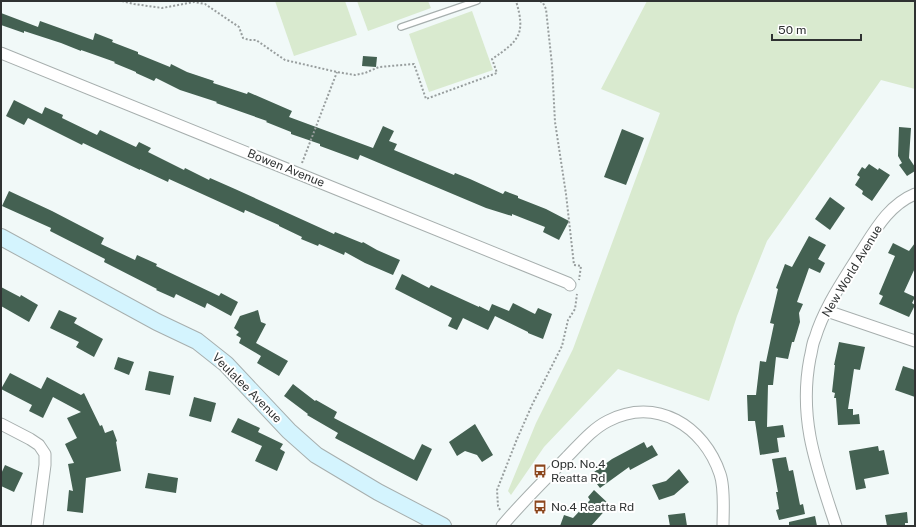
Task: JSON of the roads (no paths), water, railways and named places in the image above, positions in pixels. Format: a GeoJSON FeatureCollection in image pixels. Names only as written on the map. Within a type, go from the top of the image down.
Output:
{"type":"FeatureCollection","features":[{"type":"Feature","properties":{"kind":"street","name":"Bowen Avenue"},"geometry":{"type":"LineString","coordinates":[[1,53],[298,172],[575,286]]}},
{"type":"Feature","properties":{"kind":"street","name":"New World Avenue"},"geometry":{"type":"LineString","coordinates":[[836,526],[810,444],[806,419],[806,390],[814,338],[837,291],[878,226],[889,212],[900,202],[915,194]]}},
{"type":"Feature","properties":{"kind":"street","name":"Veulalee Avenue"},"geometry":{"type":"LineString","coordinates":[[1,237],[158,322],[197,341],[226,364],[290,431],[316,455],[378,492],[443,526]]}},
{"type":"Feature","properties":{"kind":"street"},"geometry":{"type":"LineString","coordinates":[[827,311],[915,341]]}},
{"type":"Feature","properties":{"kind":"street"},"geometry":{"type":"LineString","coordinates":[[502,526],[592,432],[606,421],[634,412],[648,412],[666,416],[684,424],[700,437],[712,454],[721,476],[723,526]]}},
{"type":"Feature","properties":{"kind":"street"},"geometry":{"type":"LineString","coordinates":[[1,424],[35,442],[40,446],[45,454],[45,465],[37,526]]}},
{"type":"Feature","properties":{"kind":"lane"},"geometry":{"type":"LineString","coordinates":[[401,27],[477,1]]}},
{"type":"Feature","properties":{"kind":"place","name":"Opp. No.4 Reatta Rd"},"geometry":{"type":"Point","coordinates":[540,471]}},
{"type":"Feature","properties":{"kind":"place","name":"No.4 Reatta Rd"},"geometry":{"type":"Point","coordinates":[540,507]}}]}
